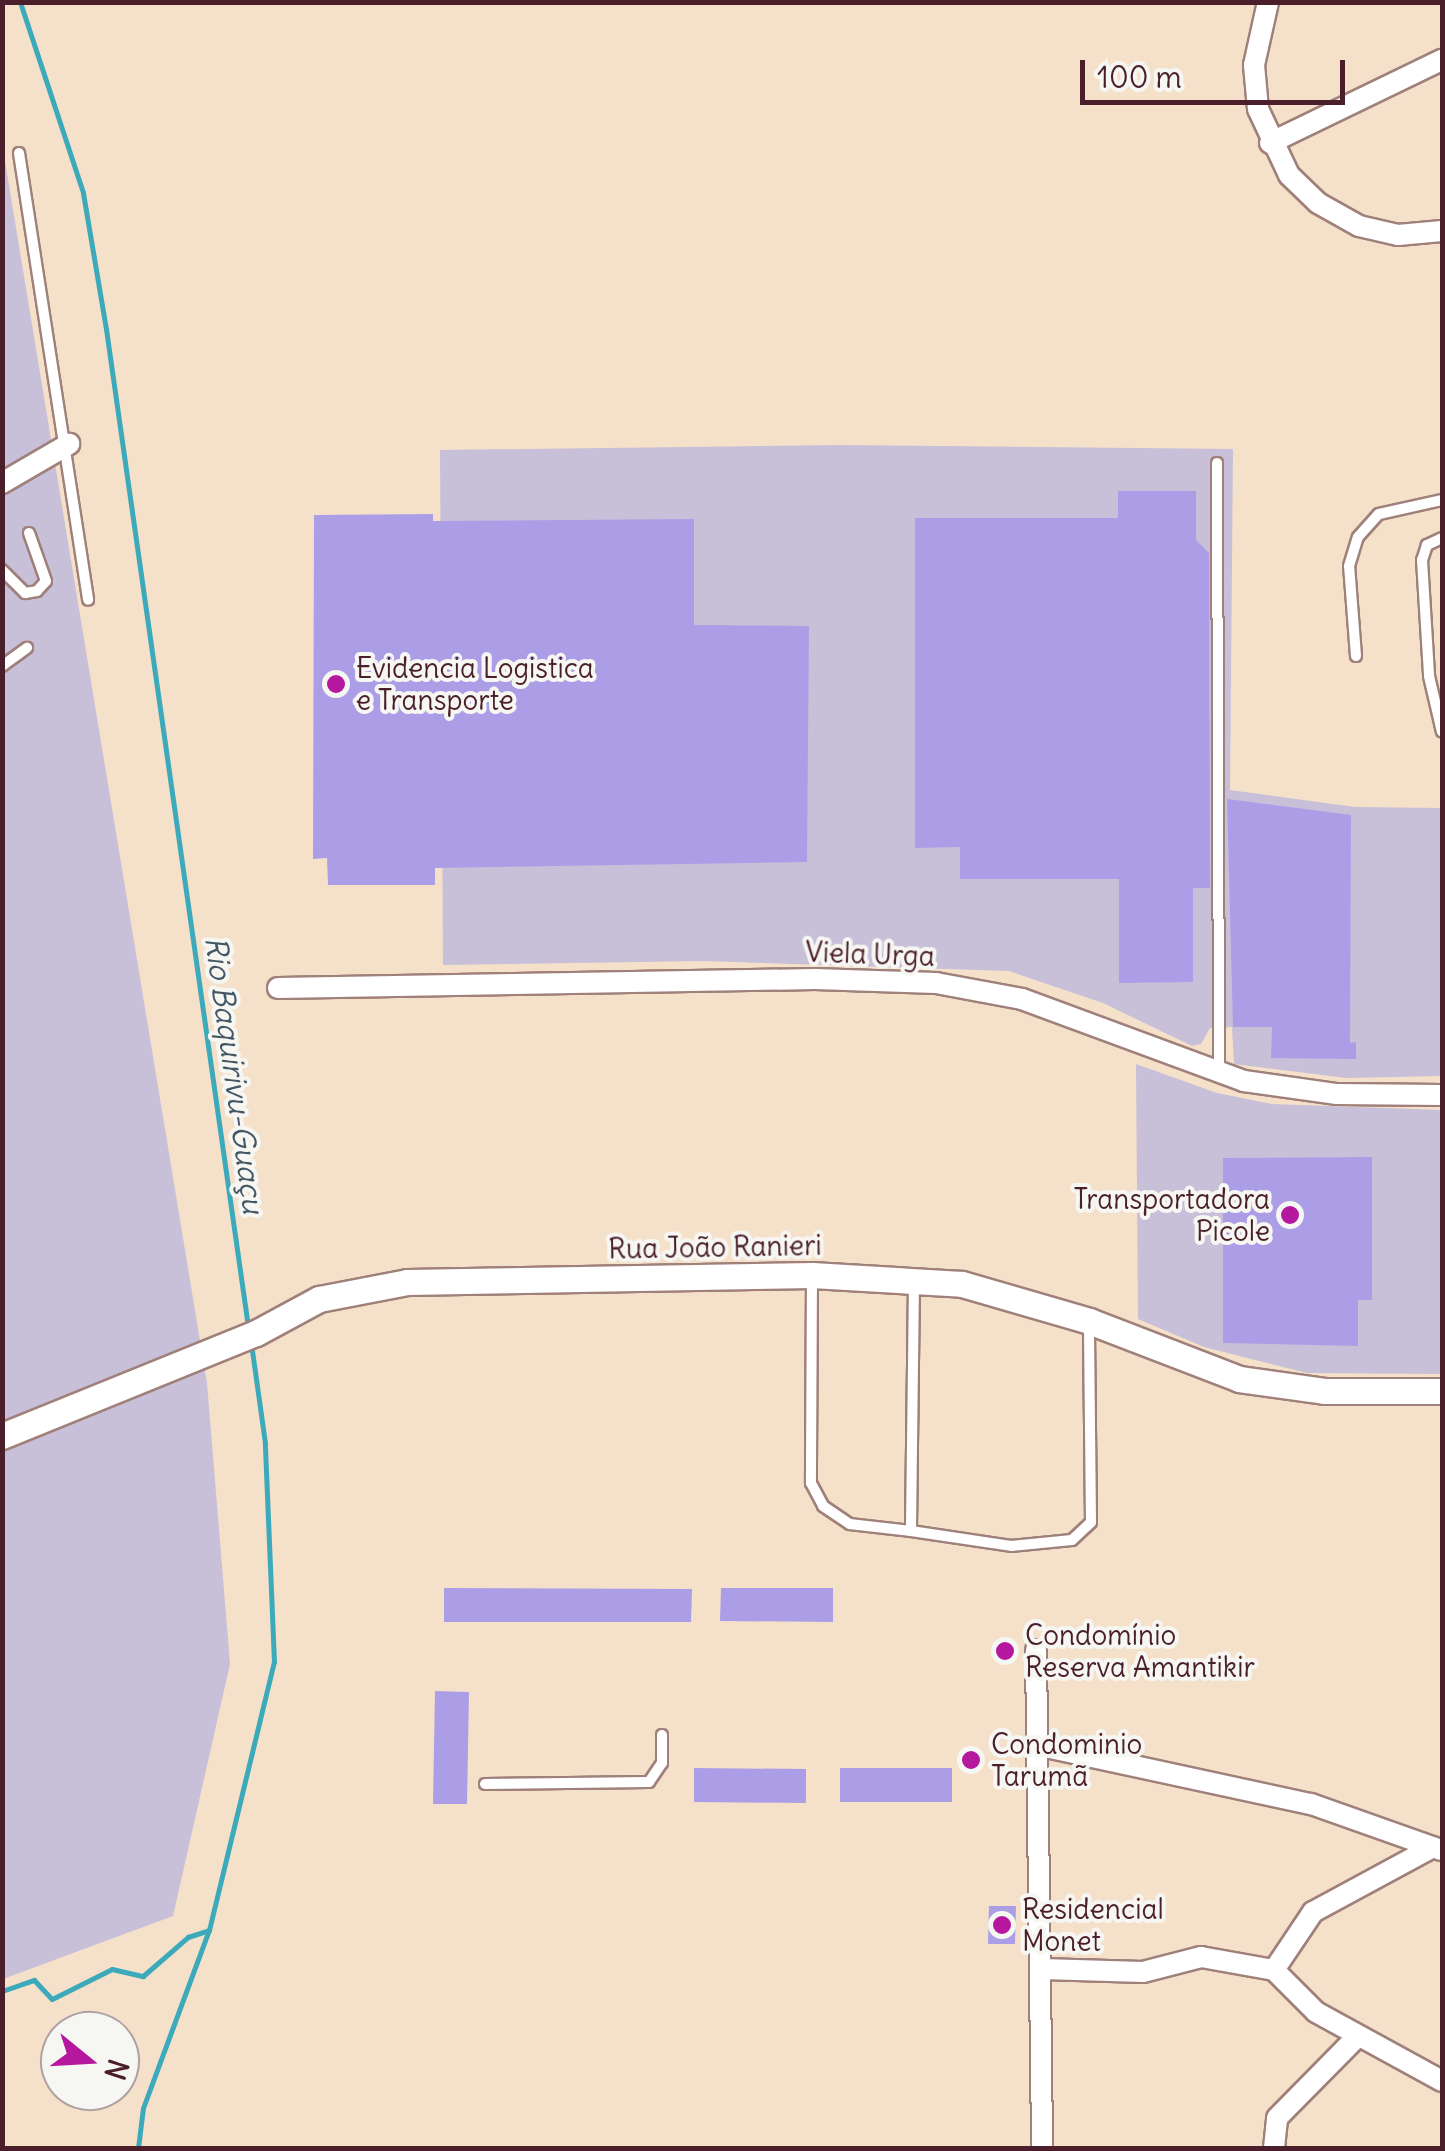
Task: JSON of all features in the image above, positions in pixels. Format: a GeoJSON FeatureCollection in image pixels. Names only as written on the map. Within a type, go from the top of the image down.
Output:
{"type":"FeatureCollection","features":[{"type":"Feature","properties":{"kind":"street"},"geometry":{"type":"LineString","coordinates":[[1268,2],[1254,65],[1258,109],[1270,143],[1289,175],[1318,202],[1359,226],[1398,235],[1442,232]]}},
{"type":"Feature","properties":{"kind":"street"},"geometry":{"type":"LineString","coordinates":[[1270,143],[1442,60]]}},
{"type":"Feature","properties":{"kind":"street"},"geometry":{"type":"LineString","coordinates":[[2,483],[69,444]]}},
{"type":"Feature","properties":{"kind":"street","name":"Viela Urga"},"geometry":{"type":"LineString","coordinates":[[278,988],[936,983],[1022,999],[1220,1074],[1313,1092],[1442,1095]]}},
{"type":"Feature","properties":{"kind":"street","name":"Rua João Ranieri"},"geometry":{"type":"LineString","coordinates":[[2,1436],[256,1333],[351,1288],[408,1282],[812,1275],[962,1284],[1089,1322],[1239,1379],[1324,1391],[1442,1391]]}},
{"type":"Feature","properties":{"kind":"street"},"geometry":{"type":"LineString","coordinates":[[1036,1650],[1042,2148]]}},
{"type":"Feature","properties":{"kind":"street"},"geometry":{"type":"LineString","coordinates":[[1037,1745],[1312,1804],[1438,1849]]}},
{"type":"Feature","properties":{"kind":"street"},"geometry":{"type":"LineString","coordinates":[[1274,1970],[1313,1912],[1438,1849]]}},
{"type":"Feature","properties":{"kind":"street"},"geometry":{"type":"LineString","coordinates":[[1042,1970],[1143,1972],[1201,1956],[1274,1970],[1316,2012],[1442,2080]]}},
{"type":"Feature","properties":{"kind":"street"},"geometry":{"type":"LineString","coordinates":[[1274,2148],[1277,2118],[1358,2036]]}},
{"type":"Feature","properties":{"kind":"lane"},"geometry":{"type":"LineString","coordinates":[[19,153],[69,444],[88,600]]}},
{"type":"Feature","properties":{"kind":"lane"},"geometry":{"type":"LineString","coordinates":[[1216,463],[1220,1074]]}},
{"type":"Feature","properties":{"kind":"lane"},"geometry":{"type":"LineString","coordinates":[[1356,656],[1349,566],[1358,536],[1379,514],[1442,500]]}},
{"type":"Feature","properties":{"kind":"lane"},"geometry":{"type":"LineString","coordinates":[[2,570],[25,592],[37,592],[46,581],[29,533]]}},
{"type":"Feature","properties":{"kind":"lane"},"geometry":{"type":"LineString","coordinates":[[1442,538],[1428,545],[1422,560],[1429,676],[1442,732]]}},
{"type":"Feature","properties":{"kind":"lane"},"geometry":{"type":"LineString","coordinates":[[2,666],[27,648]]}},
{"type":"Feature","properties":{"kind":"lane"},"geometry":{"type":"LineString","coordinates":[[812,1275],[812,1483],[823,1506],[850,1524],[1010,1546],[1072,1540],[1091,1522],[1089,1322]]}},
{"type":"Feature","properties":{"kind":"lane"},"geometry":{"type":"LineString","coordinates":[[911,1532],[914,1280]]}},
{"type":"Feature","properties":{"kind":"lane"},"geometry":{"type":"LineString","coordinates":[[485,1784],[649,1782],[662,1763],[662,1735]]}},
{"type":"Feature","properties":{"kind":"shaded area"},"geometry":{"type":"Polygon","coordinates":[[[2,143],[207,1383],[230,1664],[173,1916],[3,1979],[2,143]]]}},
{"type":"Feature","properties":{"kind":"shaded area"},"geometry":{"type":"Polygon","coordinates":[[[839,445],[1233,449],[1230,790],[1355,807],[1442,808],[1442,1076],[1346,1078],[1234,1064],[1232,1027],[1210,1028],[1201,1044],[1192,1046],[1103,1003],[1009,971],[705,961],[443,965],[440,450],[839,445]]]}},
{"type":"Feature","properties":{"kind":"shaded area","name":"Transportadora Picole"},"geometry":{"type":"Polygon","coordinates":[[[1136,1064],[1217,1093],[1272,1104],[1442,1110],[1442,1374],[1307,1373],[1204,1347],[1138,1319],[1136,1064]]]}},
{"type":"Feature","properties":{"kind":"building"},"geometry":{"type":"Polygon","coordinates":[[[1118,491],[1196,491],[1196,540],[1209,553],[1210,888],[1193,888],[1193,982],[1119,983],[1119,879],[960,879],[960,847],[915,848],[915,518],[1118,518],[1118,491]]]}},
{"type":"Feature","properties":{"kind":"building"},"geometry":{"type":"Polygon","coordinates":[[[433,514],[433,521],[694,519],[694,625],[809,626],[807,862],[435,868],[435,885],[328,885],[327,858],[313,859],[314,515],[433,514]]]}},
{"type":"Feature","properties":{"kind":"building"},"geometry":{"type":"Polygon","coordinates":[[[1227,799],[1351,815],[1350,1043],[1356,1042],[1356,1059],[1271,1058],[1272,1027],[1233,1027],[1227,799]]]}},
{"type":"Feature","properties":{"kind":"building"},"geometry":{"type":"Polygon","coordinates":[[[1372,1157],[1372,1300],[1358,1300],[1358,1346],[1223,1343],[1223,1158],[1372,1157]]]}},
{"type":"Feature","properties":{"kind":"building"},"geometry":{"type":"Polygon","coordinates":[[[444,1588],[692,1589],[691,1622],[444,1622],[444,1588]]]}},
{"type":"Feature","properties":{"kind":"building"},"geometry":{"type":"Polygon","coordinates":[[[721,1588],[833,1588],[833,1622],[720,1621],[721,1588]]]}},
{"type":"Feature","properties":{"kind":"building"},"geometry":{"type":"Polygon","coordinates":[[[435,1691],[469,1692],[467,1804],[433,1804],[435,1691]]]}},
{"type":"Feature","properties":{"kind":"building"},"geometry":{"type":"Polygon","coordinates":[[[694,1768],[806,1769],[806,1803],[694,1802],[694,1768]]]}},
{"type":"Feature","properties":{"kind":"building"},"geometry":{"type":"Polygon","coordinates":[[[840,1768],[952,1768],[952,1802],[840,1802],[840,1768]]]}},
{"type":"Feature","properties":{"kind":"building","name":"Residencial Monet"},"geometry":{"type":"Polygon","coordinates":[[[989,1906],[1016,1906],[1015,1944],[988,1944],[989,1906]]]}},
{"type":"Feature","properties":{"kind":"waterway","name":"Rio Baquirivu-Guaçu"},"geometry":{"type":"LineString","coordinates":[[20,2],[83,193],[106,329],[248,1327]]}},
{"type":"Feature","properties":{"kind":"waterway","name":"Rio Baquirivu-Guaçu"},"geometry":{"type":"LineString","coordinates":[[138,2148],[143,2108],[209,1930],[274,1662],[265,1443],[251,1343]]}},
{"type":"Feature","properties":{"kind":"waterway"},"geometry":{"type":"LineString","coordinates":[[2,1991],[34,1980],[52,1999],[112,1969],[143,1976],[188,1937],[209,1930]]}},
{"type":"Feature","properties":{"kind":"place","name":"Evidencia Logistica e Transporte"},"geometry":{"type":"Point","coordinates":[336,684]}},
{"type":"Feature","properties":{"kind":"place","name":"Transportadora Picole"},"geometry":{"type":"Point","coordinates":[1290,1215]}},
{"type":"Feature","properties":{"kind":"place","name":"Condomínio Reserva Amantikir"},"geometry":{"type":"Point","coordinates":[1005,1651]}},
{"type":"Feature","properties":{"kind":"place","name":"Condominio Tarumã"},"geometry":{"type":"Point","coordinates":[971,1760]}},
{"type":"Feature","properties":{"kind":"place","name":"Residencial Monet"},"geometry":{"type":"Point","coordinates":[1002,1925]}}]}
